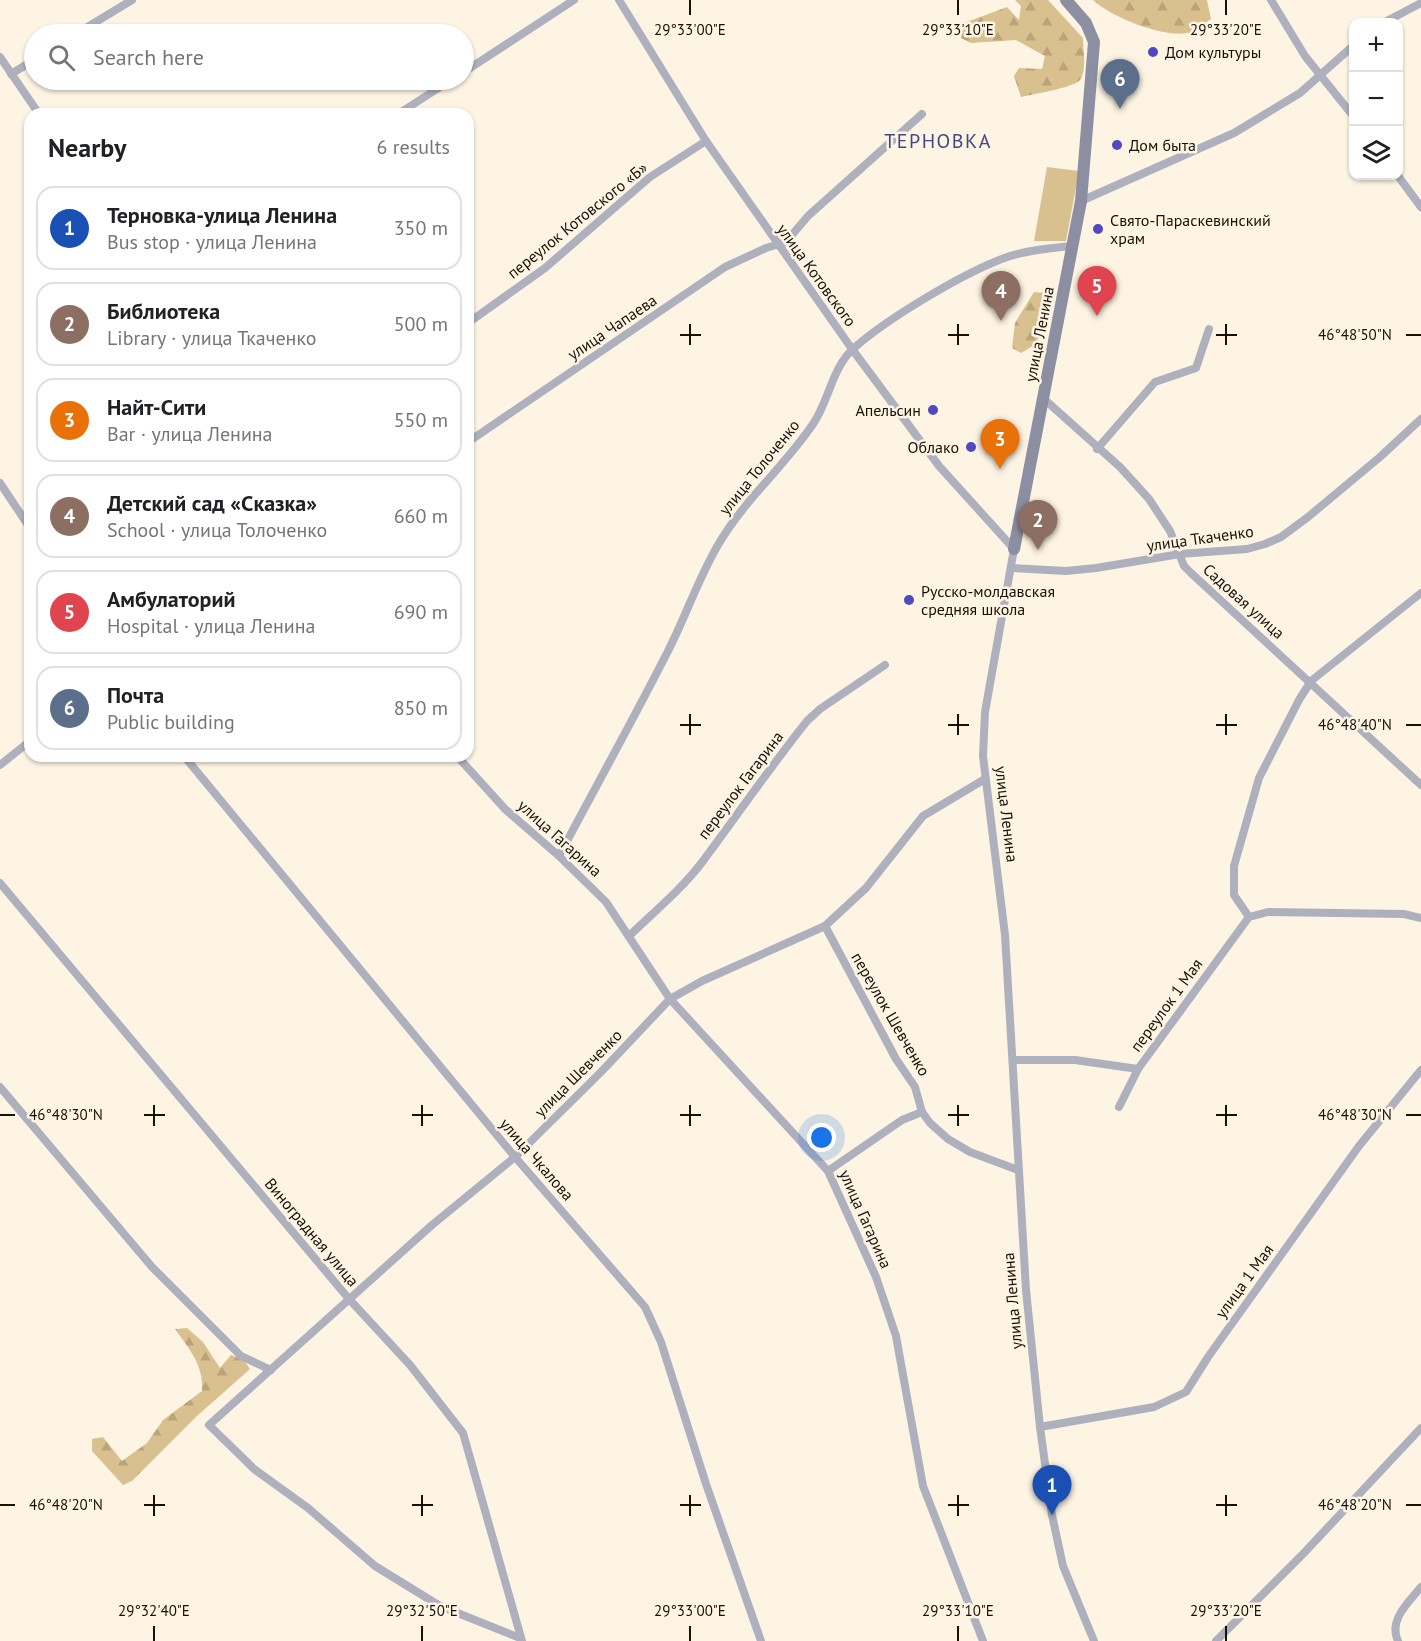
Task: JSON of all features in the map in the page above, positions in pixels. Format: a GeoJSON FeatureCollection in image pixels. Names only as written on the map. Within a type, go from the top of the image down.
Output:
{"type":"FeatureCollection","features":[{"type":"Feature","properties":{"kind":"street"},"geometry":{"type":"LineString","coordinates":[[92,24],[132,0]]}},
{"type":"Feature","properties":{"kind":"street"},"geometry":{"type":"LineString","coordinates":[[474,65],[574,0]]}},
{"type":"Feature","properties":{"kind":"street","name":"улица Котовского"},"geometry":{"type":"LineString","coordinates":[[619,0],[706,141],[852,350],[939,466],[1014,549]]}},
{"type":"Feature","properties":{"kind":"street","name":"улица Ленина"},"geometry":{"type":"LineString","coordinates":[[1066,0],[1086,23],[1094,42],[1081,201],[1014,549],[982,735],[1004,923],[1014,1060],[1018,1170],[1040,1427],[1052,1515],[1064,1566],[1094,1641]]}},
{"type":"Feature","properties":{"kind":"street"},"geometry":{"type":"LineString","coordinates":[[1271,0],[1320,75],[1349,112]]}},
{"type":"Feature","properties":{"kind":"street"},"geometry":{"type":"LineString","coordinates":[[1393,18],[1421,3]]}},
{"type":"Feature","properties":{"kind":"street"},"geometry":{"type":"LineString","coordinates":[[1081,201],[1234,133],[1300,93],[1349,49]]}},
{"type":"Feature","properties":{"kind":"street"},"geometry":{"type":"LineString","coordinates":[[0,57],[35,108]]}},
{"type":"Feature","properties":{"kind":"street"},"geometry":{"type":"LineString","coordinates":[[11,74],[24,66]]}},
{"type":"Feature","properties":{"kind":"street"},"geometry":{"type":"LineString","coordinates":[[407,108],[435,90]]}},
{"type":"Feature","properties":{"kind":"street"},"geometry":{"type":"LineString","coordinates":[[778,246],[786,242],[808,216],[922,114]]}},
{"type":"Feature","properties":{"kind":"street","name":"переулок Котовского «Б»"},"geometry":{"type":"LineString","coordinates":[[474,319],[544,268],[650,177],[706,141]]}},
{"type":"Feature","properties":{"kind":"street"},"geometry":{"type":"LineString","coordinates":[[1401,180],[1421,207]]}},
{"type":"Feature","properties":{"kind":"street","name":"улица Чапаева"},"geometry":{"type":"LineString","coordinates":[[474,438],[725,267],[766,248],[778,246]]}},
{"type":"Feature","properties":{"kind":"street","name":"улица Толоченко"},"geometry":{"type":"LineString","coordinates":[[559,856],[669,649],[695,586],[719,543],[747,503],[795,450],[815,421],[836,376],[852,350],[900,315],[986,265],[1034,250],[1072,246]]}},
{"type":"Feature","properties":{"kind":"street"},"geometry":{"type":"LineString","coordinates":[[1097,449],[1155,382],[1196,368],[1209,329]]}},
{"type":"Feature","properties":{"kind":"street","name":"Садовая улица"},"geometry":{"type":"LineString","coordinates":[[1044,399],[1097,449],[1120,467],[1149,499],[1170,531],[1184,566],[1421,785]]}},
{"type":"Feature","properties":{"kind":"street","name":"улица Ткаченко"},"geometry":{"type":"LineString","coordinates":[[1012,568],[1066,571],[1096,568],[1180,554],[1247,549],[1281,537],[1380,457],[1421,419]]}},
{"type":"Feature","properties":{"kind":"street"},"geometry":{"type":"LineString","coordinates":[[0,483],[24,519]]}},
{"type":"Feature","properties":{"kind":"street"},"geometry":{"type":"LineString","coordinates":[[1421,593],[1311,681],[1299,699],[1259,778],[1234,866],[1234,895],[1249,917],[1269,912],[1404,914],[1421,918]]}},
{"type":"Feature","properties":{"kind":"street","name":"переулок Гагарина"},"geometry":{"type":"LineString","coordinates":[[629,936],[675,893],[703,861],[720,834],[807,721],[820,709],[885,664]]}},
{"type":"Feature","properties":{"kind":"street"},"geometry":{"type":"LineString","coordinates":[[0,765],[24,746]]}},
{"type":"Feature","properties":{"kind":"street","name":"улица Чкалова"},"geometry":{"type":"LineString","coordinates":[[189,762],[515,1157],[645,1306],[654,1324],[761,1641]]}},
{"type":"Feature","properties":{"kind":"street","name":"улица Гагарина"},"geometry":{"type":"LineString","coordinates":[[462,762],[505,809],[559,856],[606,902],[670,999],[828,1171],[876,1277],[896,1336],[923,1486],[983,1641]]}},
{"type":"Feature","properties":{"kind":"street","name":"улица Шевченко"},"geometry":{"type":"LineString","coordinates":[[505,1632],[440,1606],[375,1566],[308,1508],[254,1469],[209,1425],[432,1225],[515,1157],[602,1072],[670,999],[702,981],[825,926],[866,888],[923,816],[986,779]]}},
{"type":"Feature","properties":{"kind":"street","name":"Виноградная улица"},"geometry":{"type":"LineString","coordinates":[[0,883],[349,1299],[410,1365],[463,1433],[521,1639]]}},
{"type":"Feature","properties":{"kind":"street","name":"переулок 1 Мая"},"geometry":{"type":"LineString","coordinates":[[1014,1060],[1076,1060],[1138,1069],[1249,917]]}},
{"type":"Feature","properties":{"kind":"street","name":"переулок Шевченко"},"geometry":{"type":"LineString","coordinates":[[825,926],[896,1059],[915,1087],[922,1112],[948,1139],[970,1152],[1018,1170]]}},
{"type":"Feature","properties":{"kind":"street"},"geometry":{"type":"LineString","coordinates":[[1119,1107],[1138,1069]]}},
{"type":"Feature","properties":{"kind":"street","name":"улица 1 Мая"},"geometry":{"type":"LineString","coordinates":[[1040,1427],[1154,1407],[1186,1392],[1208,1357],[1359,1146],[1421,1070]]}},
{"type":"Feature","properties":{"kind":"street"},"geometry":{"type":"LineString","coordinates":[[0,1088],[152,1267],[241,1356],[270,1370]]}},
{"type":"Feature","properties":{"kind":"street"},"geometry":{"type":"LineString","coordinates":[[828,1171],[902,1120],[922,1112]]}},
{"type":"Feature","properties":{"kind":"street"},"geometry":{"type":"LineString","coordinates":[[1216,1641],[1303,1554],[1421,1428]]}},
{"type":"Feature","properties":{"kind":"street"},"geometry":{"type":"LineString","coordinates":[[1398,1641],[1395,1632],[1397,1619],[1421,1587]]}},
{"type":"Feature","properties":{"kind":"street"},"geometry":{"type":"LineString","coordinates":[[515,1618],[505,1632],[521,1639]]}},
{"type":"Feature","properties":{"kind":"green space"},"geometry":{"type":"Polygon","coordinates":[[[1015,0],[1048,0],[1083,38],[1084,65],[1080,80],[1061,88],[1021,97],[1014,76],[1019,68],[1042,69],[1045,56],[1016,40],[971,43],[961,38],[964,23],[1007,7],[1019,20],[1021,6],[1015,0]]]}},
{"type":"Feature","properties":{"kind":"green space"},"geometry":{"type":"Polygon","coordinates":[[[1093,0],[1207,0],[1211,19],[1191,32],[1168,33],[1126,20],[1101,7],[1093,0]]]}},
{"type":"Feature","properties":{"kind":"green space"},"geometry":{"type":"Polygon","coordinates":[[[1047,167],[1079,171],[1066,241],[1034,241],[1047,167]]]}},
{"type":"Feature","properties":{"kind":"green space"},"geometry":{"type":"Polygon","coordinates":[[[1034,292],[1045,293],[1047,306],[1045,319],[1036,344],[1021,353],[1012,348],[1015,323],[1034,292]]]}},
{"type":"Feature","properties":{"kind":"green space"},"geometry":{"type":"Polygon","coordinates":[[[187,1328],[203,1342],[220,1368],[231,1355],[244,1360],[250,1369],[197,1416],[132,1481],[123,1485],[92,1451],[92,1439],[103,1437],[122,1461],[147,1443],[163,1420],[202,1391],[198,1365],[175,1329],[187,1328]]]}},
{"type":"Feature","properties":{"kind":"place","name":"Дом культуры"},"geometry":{"type":"Point","coordinates":[1153,52]}},
{"type":"Feature","properties":{"kind":"place","name":"Почта"},"geometry":{"type":"Point","coordinates":[1120,109]}},
{"type":"Feature","properties":{"kind":"place","name":"Дом быта"},"geometry":{"type":"Point","coordinates":[1117,145]}},
{"type":"Feature","properties":{"kind":"place","name":"Свято-Параскевинский храм"},"geometry":{"type":"Point","coordinates":[1098,229]}},
{"type":"Feature","properties":{"kind":"place","name":"Амбулаторий"},"geometry":{"type":"Point","coordinates":[1097,316]}},
{"type":"Feature","properties":{"kind":"place","name":"Детский сад «Сказка»"},"geometry":{"type":"Point","coordinates":[1001,321]}},
{"type":"Feature","properties":{"kind":"place","name":"Апельсин"},"geometry":{"type":"Point","coordinates":[933,410]}},
{"type":"Feature","properties":{"kind":"place","name":"Облако"},"geometry":{"type":"Point","coordinates":[971,447]}},
{"type":"Feature","properties":{"kind":"place","name":"Найт-Сити"},"geometry":{"type":"Point","coordinates":[1000,469]}},
{"type":"Feature","properties":{"kind":"place","name":"Библиотека"},"geometry":{"type":"Point","coordinates":[1038,550]}},
{"type":"Feature","properties":{"kind":"place","name":"Русско-молдавская средняя школа"},"geometry":{"type":"Point","coordinates":[909,600]}},
{"type":"Feature","properties":{"kind":"place","name":"Терновка-улица Ленина"},"geometry":{"type":"Point","coordinates":[1052,1515]}},
{"type":"Feature","properties":{"kind":"district","name":"ТЕРНОВКА"},"geometry":{"type":"Point","coordinates":[938,141]}}]}
